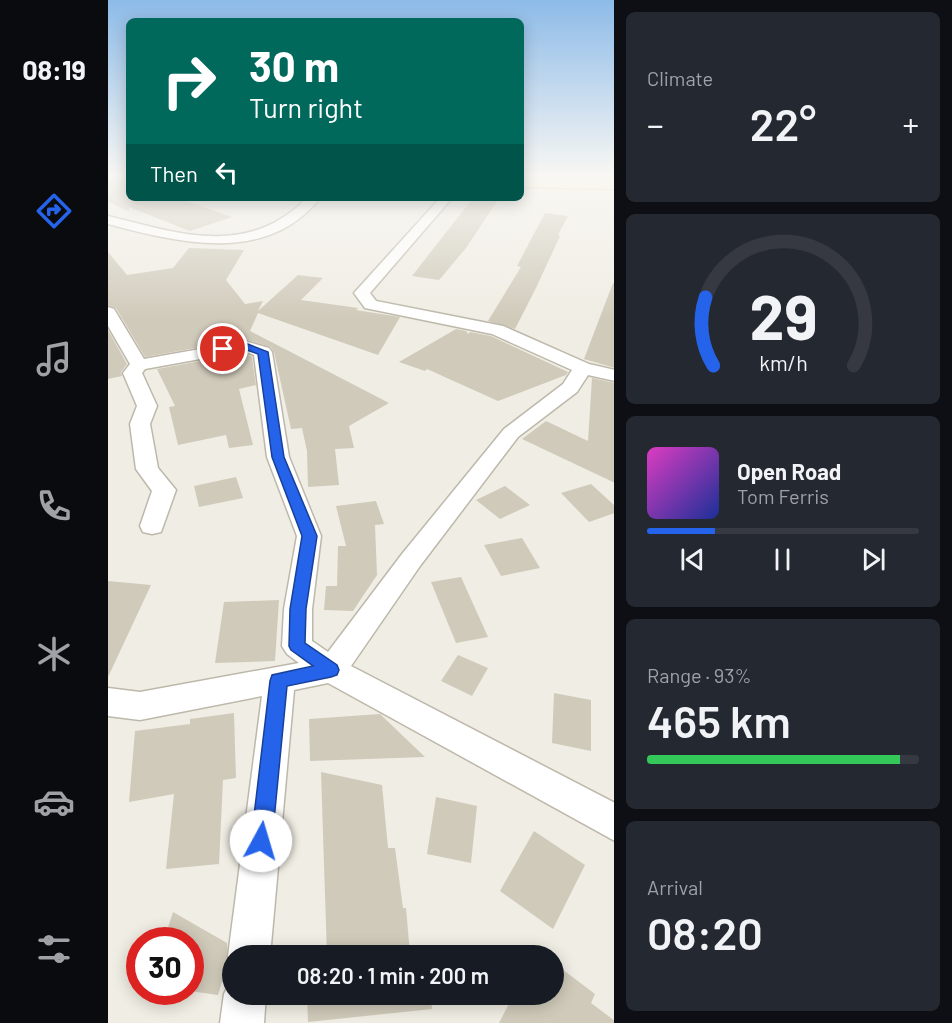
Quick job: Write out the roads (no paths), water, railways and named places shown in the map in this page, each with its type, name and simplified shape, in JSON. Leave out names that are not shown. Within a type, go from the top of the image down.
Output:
[{"type":"street","points":[[123,224],[182,238],[244,237],[265,232],[284,224]]},
{"type":"street","points":[[423,224],[362,293],[371,305],[497,330],[583,368],[614,376]]},
{"type":"street","points":[[108,312],[139,365]]},
{"type":"street","points":[[152,526],[164,490],[147,470],[140,424],[147,406],[132,373],[139,365],[179,356],[245,346],[262,352],[278,457],[309,536],[298,609],[297,646],[331,670],[614,822]]},
{"type":"street","points":[[108,702],[140,706],[331,670],[411,561],[511,432],[570,388],[583,368]]},
{"type":"street","points":[[250,945],[279,681]]},
{"type":"street","points":[[242,1023],[244,1005]]}]
